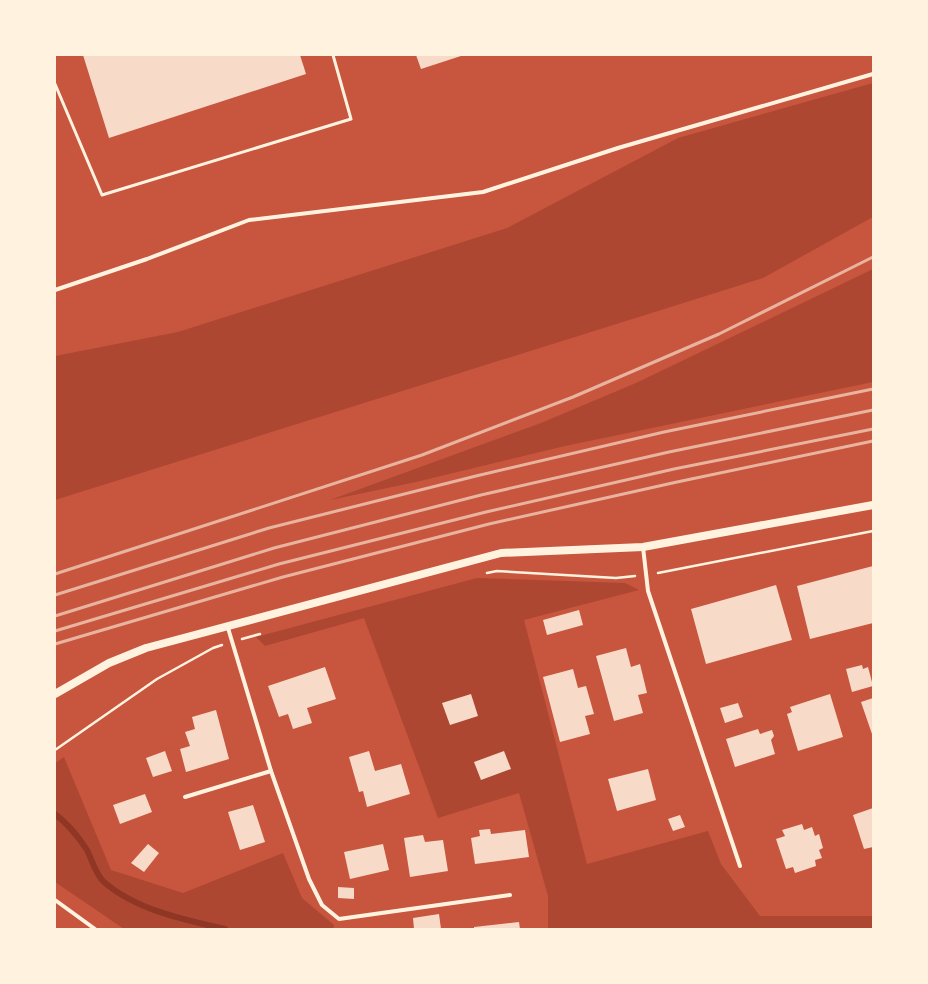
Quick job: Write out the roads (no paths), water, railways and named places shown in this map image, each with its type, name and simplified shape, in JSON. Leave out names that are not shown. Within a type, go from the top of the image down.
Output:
[{"type":"main road","points":[[56,694],[109,663],[146,648],[228,628],[501,553],[643,547],[873,505]]},
{"type":"street","points":[[55,290],[147,259],[249,220],[484,192],[618,148],[873,74]]},
{"type":"street","points":[[643,547],[645,576],[648,591],[678,687],[740,866]]},
{"type":"street","points":[[228,628],[271,771],[309,879],[322,905],[340,918],[510,895]]},
{"type":"street","points":[[185,797],[271,771]]},
{"type":"street","points":[[55,900],[95,929]]},
{"type":"lane","points":[[55,84],[102,195],[352,119],[333,55]]},
{"type":"waterway","points":[[55,814],[68,826],[84,845],[101,879],[117,892],[131,900],[162,913],[225,929]]},
{"type":"railway","points":[[55,574],[422,455],[573,397],[719,334],[873,257]]},
{"type":"railway","points":[[55,595],[269,528],[476,476],[664,432],[873,389]]},
{"type":"railway","points":[[55,616],[274,548],[481,495],[669,452],[873,410]]},
{"type":"railway","points":[[55,631],[279,564],[486,512],[674,469],[873,429]]},
{"type":"railway","points":[[55,644],[283,577],[489,524],[677,482],[873,441]]}]
